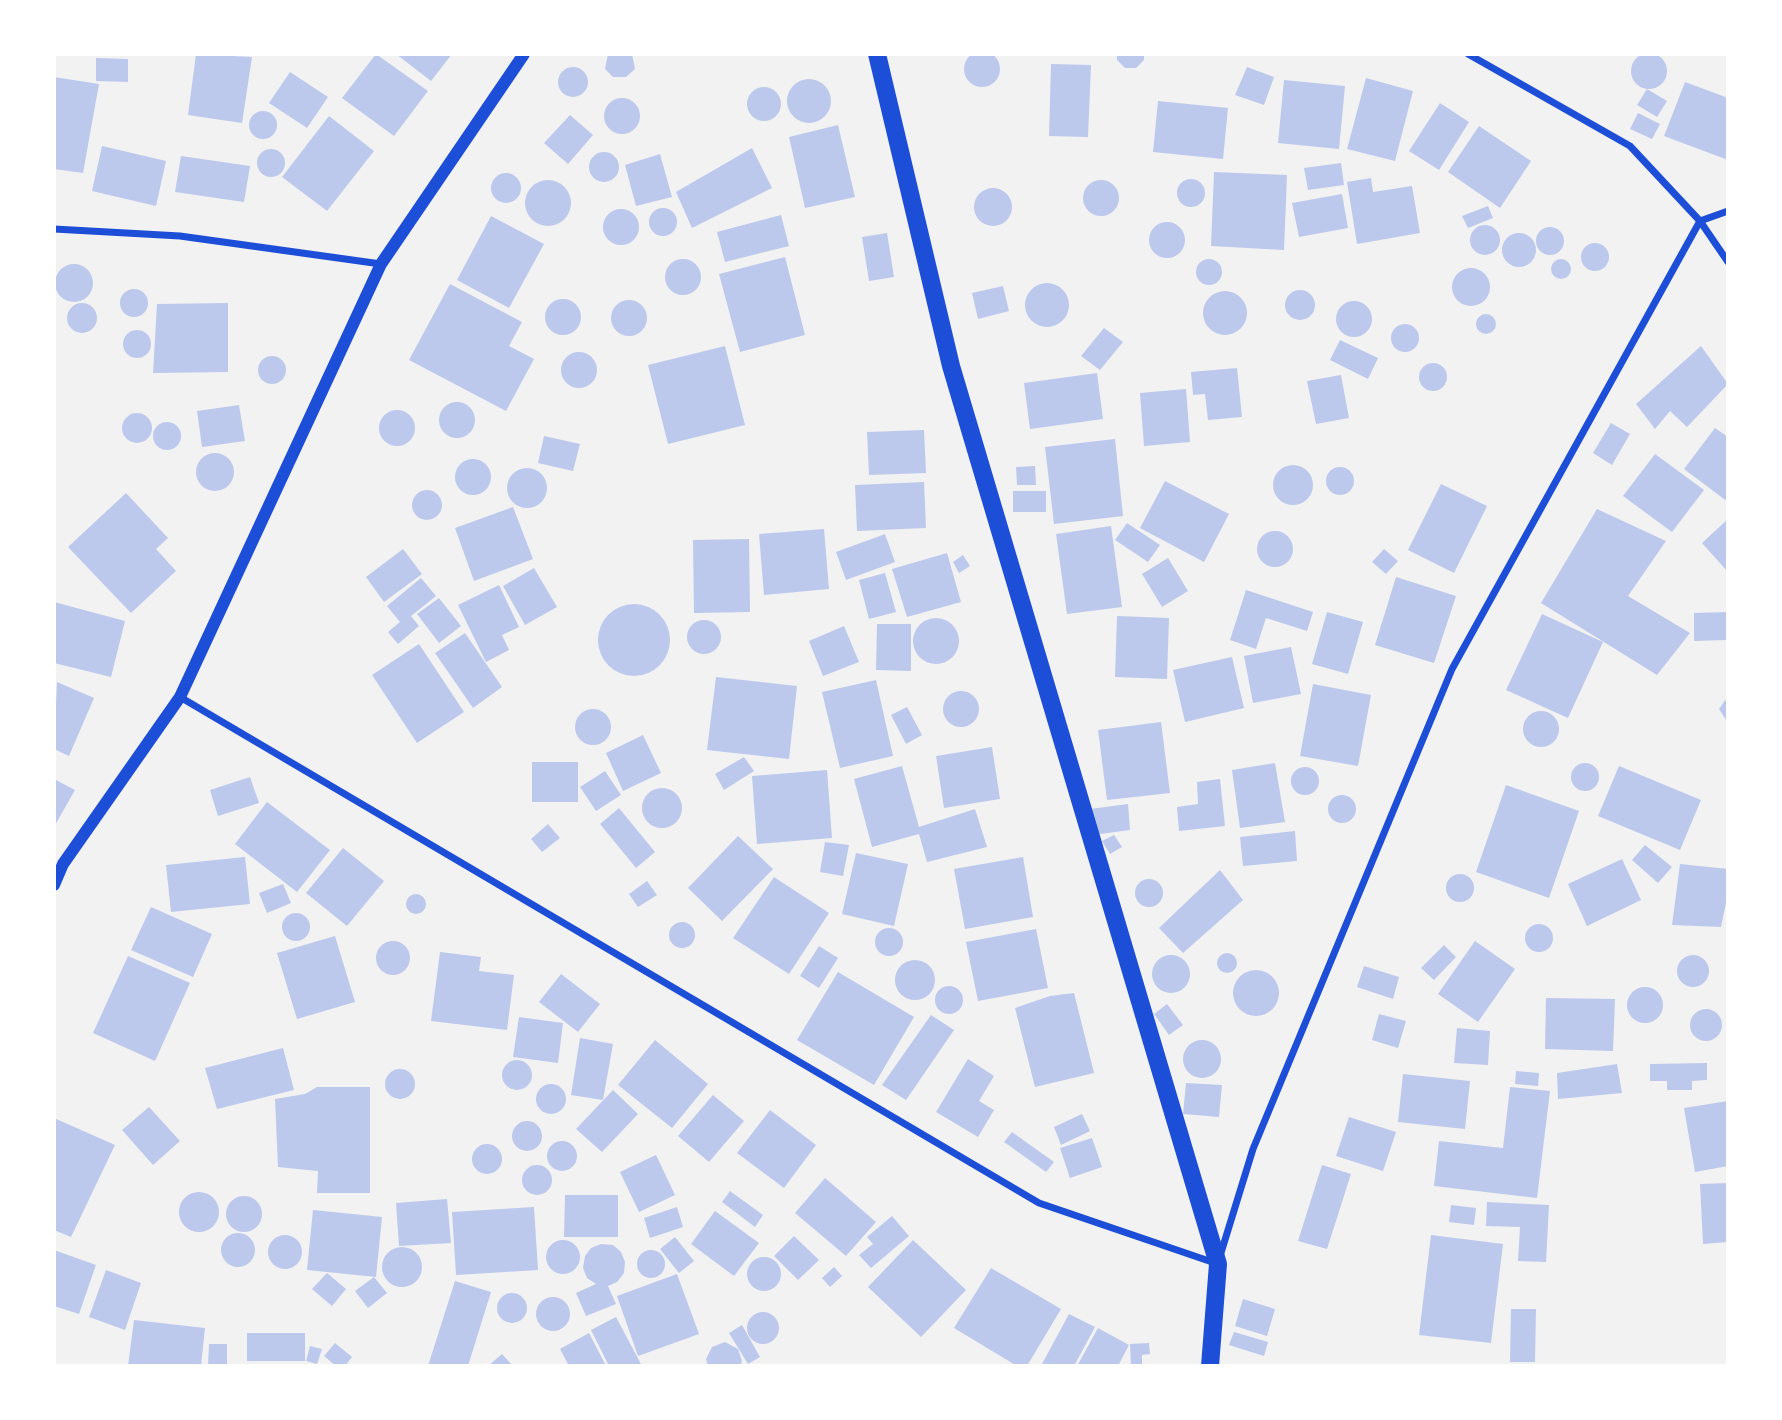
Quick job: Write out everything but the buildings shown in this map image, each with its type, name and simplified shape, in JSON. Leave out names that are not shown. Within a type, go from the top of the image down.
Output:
[{"type":"main road","points":[[877,54],[951,366],[1218,1264],[1210,1366]]},
{"type":"street","points":[[54,885],[59,861],[180,697],[380,264],[524,54]]},
{"type":"street","points":[[1468,54],[1630,146],[1700,221],[1728,261]]},
{"type":"street","points":[[180,697],[1039,1203],[1218,1264],[1253,1149],[1452,669],[1700,221],[1728,211]]},
{"type":"street","points":[[54,229],[180,236],[380,264]]}]
